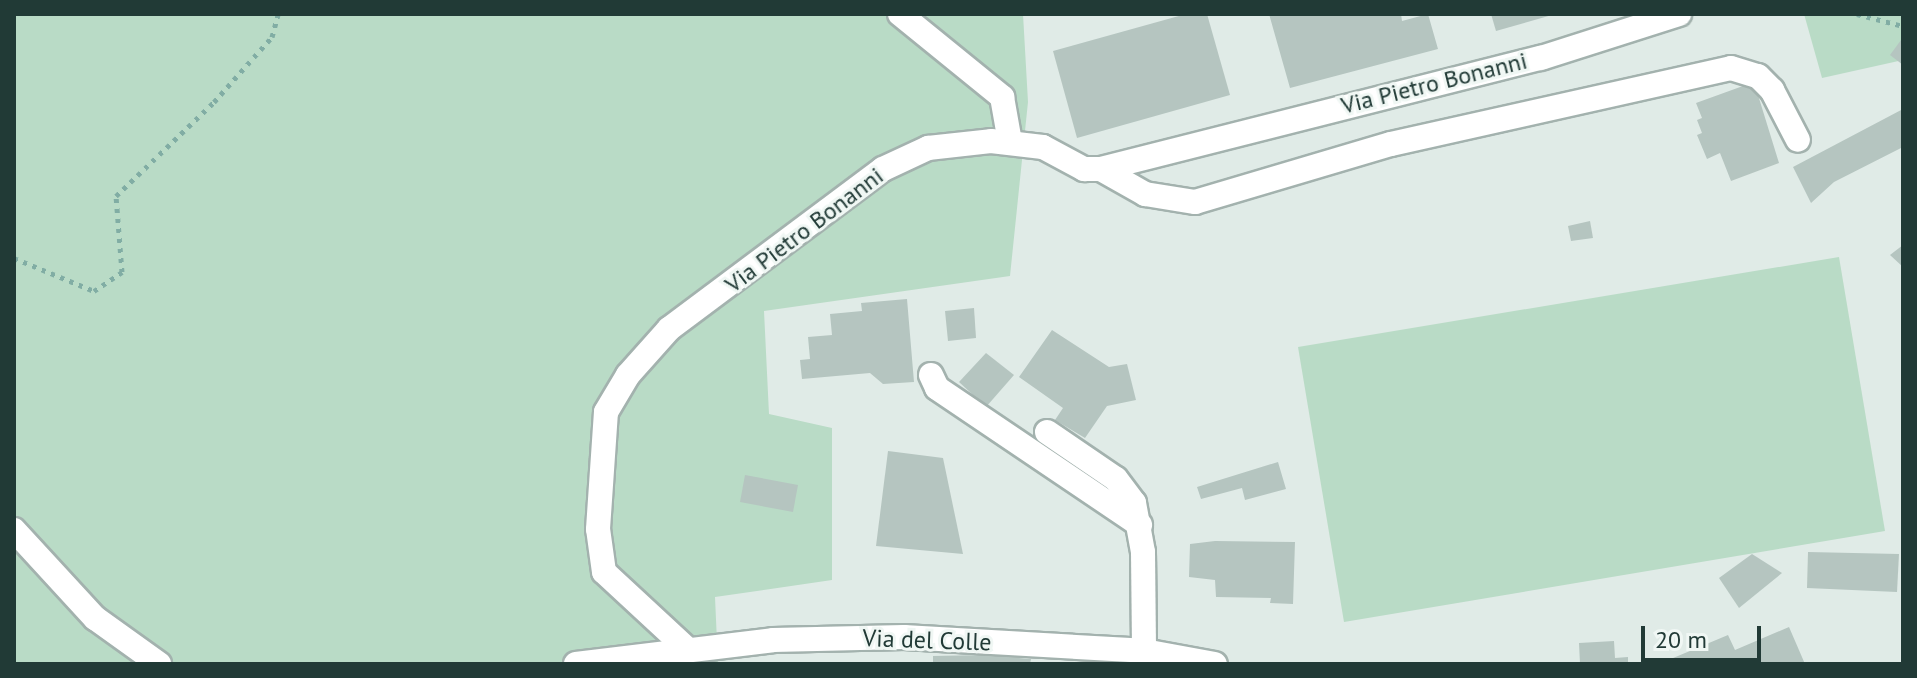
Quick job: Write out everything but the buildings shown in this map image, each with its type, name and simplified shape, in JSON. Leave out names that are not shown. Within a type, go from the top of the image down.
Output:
[{"type":"street","points":[[900,14],[1002,97],[1010,142]]},
{"type":"street","name":"Via Pietro Bonanni","points":[[685,647],[604,572],[598,529],[606,412],[628,375],[669,329],[883,169],[928,148],[1010,142],[1043,147],[1084,169],[1101,169],[1541,58],[1679,14]]},
{"type":"street","points":[[1101,169],[1145,194],[1195,202],[1391,144],[1731,68],[1758,76],[1772,90],[1798,140]]},
{"type":"street","points":[[931,375],[937,388],[1140,525]]},
{"type":"street","points":[[1047,432],[1116,479],[1134,503],[1140,525],[1144,651]]},
{"type":"street","points":[[14,530],[95,618],[159,664]]},
{"type":"street","name":"Via del Colle","points":[[576,664],[685,647],[904,637],[1144,651],[1215,664]]},
{"type":"path","points":[[14,258],[94,291],[122,272],[116,196],[272,37],[278,14]]},
{"type":"path","points":[[1857,14],[1903,26]]},
{"type":"green space","points":[[14,14],[1023,14],[1028,102],[1010,276],[764,311],[769,414],[832,428],[832,580],[715,597],[718,664],[14,664]]},
{"type":"green space","points":[[1804,14],[1903,14],[1903,60],[1822,78]]},
{"type":"green space","points":[[1839,257],[1885,531],[1344,622],[1298,347]]}]
